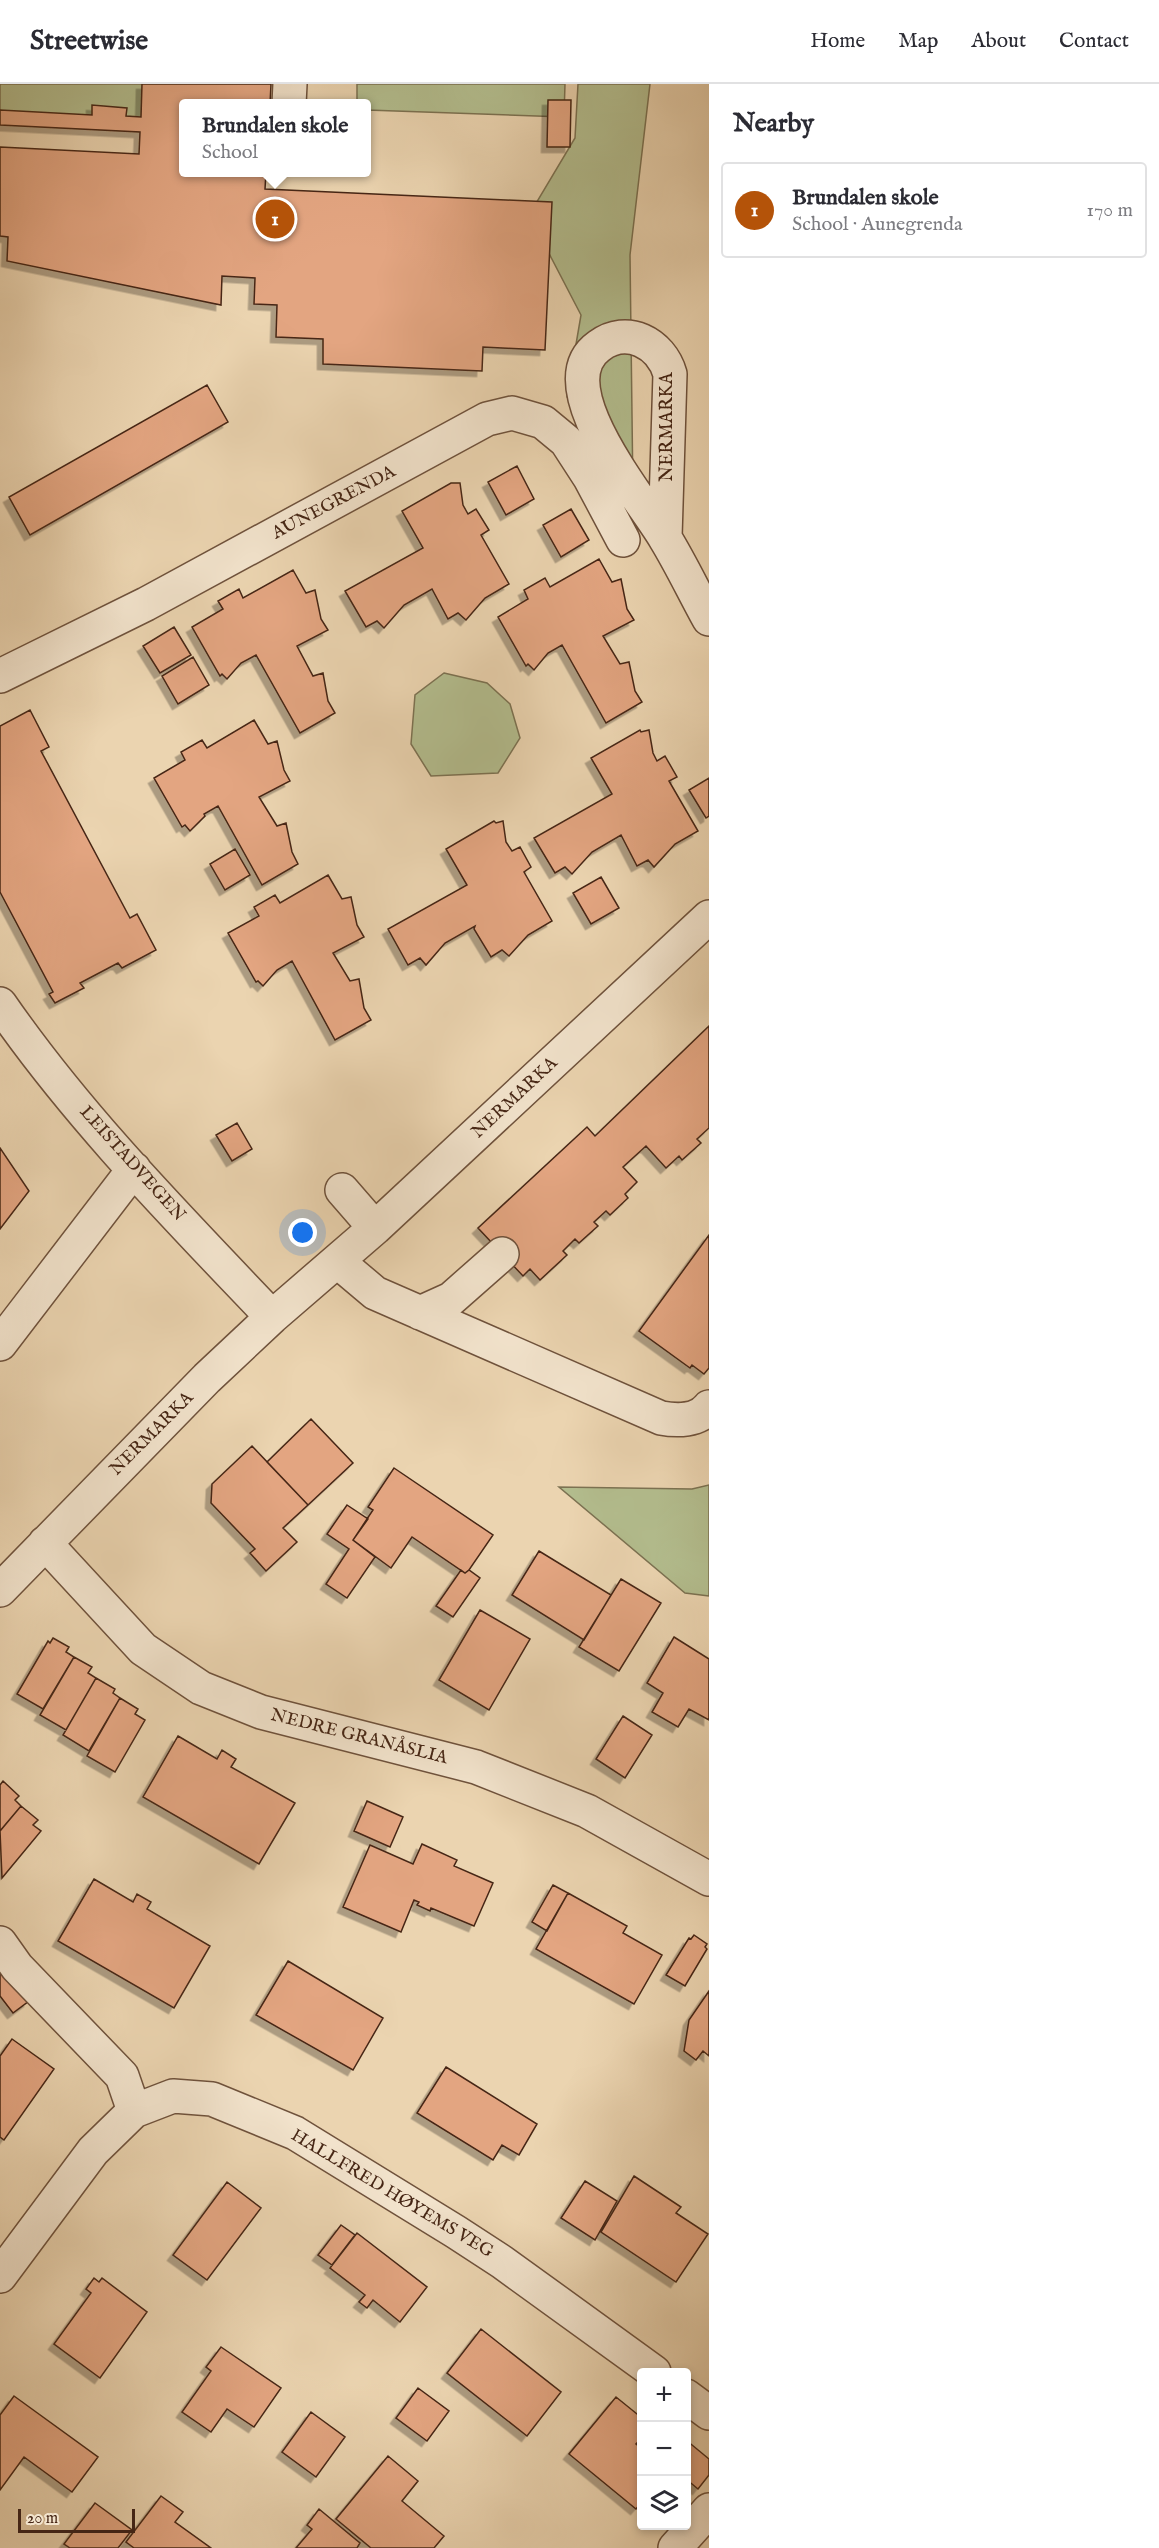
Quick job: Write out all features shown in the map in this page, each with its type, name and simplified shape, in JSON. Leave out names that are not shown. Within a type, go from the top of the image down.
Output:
[{"type":"street","points":[[289,99],[290,84]]},
{"type":"street","name":"NERMARKA","points":[[665,537],[670,374],[667,362],[652,344],[641,340],[613,339],[597,347],[586,363],[582,387],[586,408],[618,466],[665,537],[709,619]]},
{"type":"street","name":"AUNEGRENDA","points":[[0,676],[146,604],[487,419],[512,413],[543,422],[566,441],[590,478],[623,540]]},
{"type":"street","name":"NERMARKA","points":[[0,1590],[207,1378],[272,1317],[375,1228],[703,934]]},
{"type":"street","name":"LEISTADVEGEN","points":[[0,1004],[55,1078],[134,1169],[272,1317]]},
{"type":"street","points":[[0,1344],[134,1169]]},
{"type":"street","points":[[342,1190],[375,1228]]},
{"type":"street","points":[[420,1313],[451,1299],[502,1254]]},
{"type":"street","points":[[337,1261],[375,1293],[661,1418],[680,1421],[706,1412],[709,1407]]},
{"type":"street","name":"NEDRE GRANÅSLIA","points":[[45,1543],[143,1649],[201,1688],[261,1712],[476,1767],[587,1811],[709,1879]]},
{"type":"street","points":[[0,1943],[17,1967],[122,2076],[134,2111]]},
{"type":"street","name":"HALLFRED HØYEMS VEG","points":[[0,2276],[93,2151],[134,2111],[173,2096],[212,2099],[296,2133],[502,2262],[647,2368]]},
{"type":"street","points":[[691,2399],[709,2413]]},
{"type":"street","points":[[675,2548],[709,2510]]},
{"type":"green space","points":[[0,84],[143,84],[142,119],[0,113]]},
{"type":"green space","points":[[357,84],[565,84],[564,117],[371,110],[371,99],[357,99]]},
{"type":"green space","points":[[578,84],[650,84],[630,255],[633,495],[602,420],[567,397],[581,315],[529,215],[575,138]]},
{"type":"green space","points":[[444,673],[487,683],[510,704],[520,738],[498,773],[431,776],[411,744],[415,695]]},
{"type":"green space","points":[[709,1485],[709,1596],[685,1593],[559,1487],[692,1489]]},
{"type":"building","points":[[142,84],[271,84],[270,99],[179,99],[179,177],[266,177],[265,189],[552,202],[545,350],[483,347],[482,371],[323,364],[323,339],[276,337],[277,305],[254,304],[255,278],[222,276],[221,305],[7,261],[8,237],[0,236],[0,147],[139,154],[140,132],[0,125],[0,110],[92,115],[92,105],[127,108],[126,116],[141,117]]},
{"type":"building","points":[[548,100],[571,100],[570,147],[547,147]]},
{"type":"building","points":[[207,385],[228,422],[30,535],[9,497]]},
{"type":"building","points":[[517,466],[534,499],[506,515],[488,482]]},
{"type":"building","points":[[451,483],[460,483],[463,505],[468,514],[476,509],[489,530],[481,535],[509,584],[485,598],[466,620],[458,613],[448,619],[432,589],[404,605],[384,628],[377,621],[366,627],[345,591],[423,548],[402,511]]},
{"type":"building","points":[[571,509],[589,540],[561,557],[543,525]]},
{"type":"building","points":[[599,559],[612,582],[621,579],[627,609],[634,620],[603,636],[620,664],[629,662],[635,691],[642,702],[606,723],[562,645],[548,653],[534,670],[528,664],[526,666],[498,617],[528,599],[524,590],[545,578],[550,587]]},
{"type":"building","points":[[293,570],[306,593],[315,590],[321,619],[328,630],[297,646],[313,676],[323,673],[328,701],[335,713],[300,733],[256,655],[241,663],[227,679],[222,674],[220,676],[192,627],[223,609],[218,601],[239,589],[243,598]]},
{"type":"building","points":[[174,627],[191,655],[160,673],[143,646]]},
{"type":"building","points":[[193,657],[209,685],[178,704],[162,676]]},
{"type":"building","points":[[30,710],[49,747],[41,751],[130,918],[137,914],[156,950],[122,968],[118,963],[80,983],[84,988],[55,1003],[49,994],[53,992],[0,892],[0,726]]},
{"type":"building","points":[[254,720],[268,744],[277,741],[284,770],[290,781],[259,797],[277,826],[286,823],[292,852],[298,864],[262,885],[218,806],[204,814],[205,816],[190,831],[185,825],[182,827],[154,778],[185,760],[181,752],[202,740],[207,748]]},
{"type":"building","points":[[640,730],[641,732],[649,730],[653,753],[657,761],[665,756],[677,777],[669,781],[698,831],[675,844],[654,867],[648,860],[637,866],[621,835],[592,852],[572,874],[565,867],[555,873],[534,838],[612,794],[591,758]]},
{"type":"building","points":[[709,778],[709,816],[706,818],[689,790]]},
{"type":"building","points":[[494,821],[496,823],[503,821],[506,842],[512,851],[520,847],[531,867],[524,872],[552,921],[528,935],[509,956],[502,950],[491,957],[474,929],[475,926],[445,943],[426,965],[420,958],[408,965],[388,929],[467,885],[446,849]]},
{"type":"building","points":[[235,849],[250,875],[225,890],[210,864]]},
{"type":"building","points":[[328,875],[342,899],[351,897],[357,925],[364,937],[333,953],[350,981],[359,979],[364,1008],[371,1020],[335,1040],[292,961],[277,970],[263,986],[258,981],[256,982],[228,933],[259,916],[254,907],[275,895],[280,903]]},
{"type":"building","points":[[601,877],[619,908],[591,924],[573,893]]},
{"type":"building","points":[[709,1026],[709,1128],[697,1139],[701,1143],[682,1160],[679,1156],[666,1168],[646,1146],[623,1167],[637,1182],[625,1194],[628,1198],[610,1215],[606,1211],[594,1222],[598,1226],[579,1243],[575,1239],[563,1251],[567,1255],[540,1280],[530,1269],[523,1276],[478,1228],[587,1127],[595,1136]]},
{"type":"building","points":[[237,1123],[252,1149],[232,1161],[216,1135]]},
{"type":"building","points":[[0,1148],[29,1191],[0,1229]]},
{"type":"building","points":[[709,1235],[709,1368],[704,1374],[692,1365],[690,1368],[639,1331]]},
{"type":"building","points":[[311,1419],[353,1463],[308,1505],[267,1462]]},
{"type":"building","points":[[252,1446],[308,1505],[283,1528],[297,1542],[266,1571],[250,1553],[255,1549],[211,1503],[212,1484]]},
{"type":"building","points":[[394,1468],[493,1535],[465,1573],[412,1537],[391,1568],[353,1540],[373,1510],[368,1507]]},
{"type":"building","points":[[347,1505],[368,1519],[353,1540],[375,1557],[347,1598],[326,1584],[349,1549],[327,1534]]},
{"type":"building","points":[[539,1551],[611,1595],[584,1640],[512,1595]]},
{"type":"building","points":[[461,1570],[465,1573],[469,1570],[480,1578],[453,1617],[436,1606]]},
{"type":"building","points":[[621,1579],[661,1603],[619,1671],[579,1647]]},
{"type":"building","points":[[480,1610],[530,1639],[489,1710],[439,1680]]},
{"type":"building","points":[[674,1637],[709,1659],[709,1720],[689,1709],[678,1727],[652,1712],[663,1693],[647,1683]]},
{"type":"building","points":[[53,1638],[69,1647],[66,1652],[74,1657],[43,1709],[17,1694],[48,1641],[50,1643]]},
{"type":"building","points":[[74,1657],[92,1667],[88,1673],[96,1678],[66,1730],[40,1715]]},
{"type":"building","points":[[96,1678],[115,1689],[113,1693],[120,1698],[89,1751],[63,1735]]},
{"type":"building","points":[[120,1698],[138,1709],[135,1714],[145,1720],[115,1772],[87,1756]]},
{"type":"building","points":[[623,1716],[652,1735],[625,1778],[596,1759]]},
{"type":"building","points":[[178,1736],[217,1759],[222,1750],[236,1759],[231,1767],[295,1803],[259,1864],[143,1797]]},
{"type":"building","points":[[3,1781],[19,1796],[15,1800],[21,1806],[0,1831],[0,1785]]},
{"type":"building","points":[[367,1801],[403,1817],[390,1847],[354,1831]]},
{"type":"building","points":[[21,1806],[38,1820],[33,1825],[41,1831],[2,1878],[0,1831]]},
{"type":"building","points":[[422,1844],[457,1860],[454,1866],[493,1883],[474,1926],[431,1908],[430,1911],[417,1905],[419,1902],[414,1900],[401,1932],[343,1907],[370,1845],[413,1864]]},
{"type":"building","points":[[94,1879],[133,1902],[137,1894],[151,1902],[147,1909],[210,1946],[174,2008],[58,1941]]},
{"type":"building","points":[[553,1885],[568,1893],[547,1931],[532,1922]]},
{"type":"building","points":[[568,1893],[627,1926],[623,1933],[662,1955],[634,2004],[536,1949]]},
{"type":"building","points":[[694,1935],[707,1944],[705,1947],[707,1949],[685,1986],[666,1975],[689,1938],[691,1939]]},
{"type":"building","points":[[288,1961],[383,2018],[353,2070],[256,2015]]},
{"type":"building","points":[[6,1971],[29,2001],[13,2013],[0,1996],[0,1975]]},
{"type":"building","points":[[709,1991],[709,2056],[703,2051],[696,2060],[684,2051],[689,2020]]},
{"type":"building","points":[[12,2039],[54,2069],[4,2140],[0,2137],[0,2056]]},
{"type":"building","points":[[446,2067],[537,2124],[519,2155],[502,2145],[493,2160],[417,2113]]},
{"type":"building","points":[[634,2176],[681,2207],[676,2213],[708,2234],[676,2282],[601,2232]]},
{"type":"building","points":[[585,2181],[617,2201],[595,2240],[561,2218]]},
{"type":"building","points":[[227,2182],[261,2208],[207,2280],[173,2255]]},
{"type":"building","points":[[341,2225],[355,2235],[332,2265],[318,2255]]},
{"type":"building","points":[[357,2233],[427,2287],[400,2322],[373,2300],[367,2308],[359,2302],[365,2295],[330,2268]]},
{"type":"building","points":[[94,2278],[99,2282],[102,2278],[147,2312],[100,2378],[54,2344],[91,2293],[86,2289]]},
{"type":"building","points":[[481,2329],[561,2392],[527,2436],[447,2373]]},
{"type":"building","points":[[221,2347],[281,2388],[254,2427],[227,2409],[211,2432],[182,2412],[211,2371],[206,2367]]},
{"type":"building","points":[[418,2388],[449,2411],[427,2441],[396,2418]]},
{"type":"building","points":[[14,2396],[98,2457],[72,2492],[24,2457],[0,2490],[0,2415]]},
{"type":"building","points":[[616,2397],[637,2414],[637,2508],[636,2509],[569,2454]]},
{"type":"building","points":[[311,2412],[345,2437],[316,2477],[282,2452]]},
{"type":"building","points":[[691,2444],[709,2459],[709,2475],[698,2489],[691,2483]]},
{"type":"building","points":[[388,2456],[418,2481],[402,2501],[444,2536],[434,2548],[371,2548],[336,2519]]},
{"type":"building","points":[[161,2496],[183,2512],[175,2522],[211,2548],[134,2548],[126,2542]]},
{"type":"building","points":[[95,2503],[132,2530],[118,2548],[70,2548],[64,2544]]},
{"type":"building","points":[[319,2509],[360,2543],[357,2548],[296,2548],[312,2529],[307,2525]]},
{"type":"place","name":"Brundalen skole","points":[[275,219]]}]
